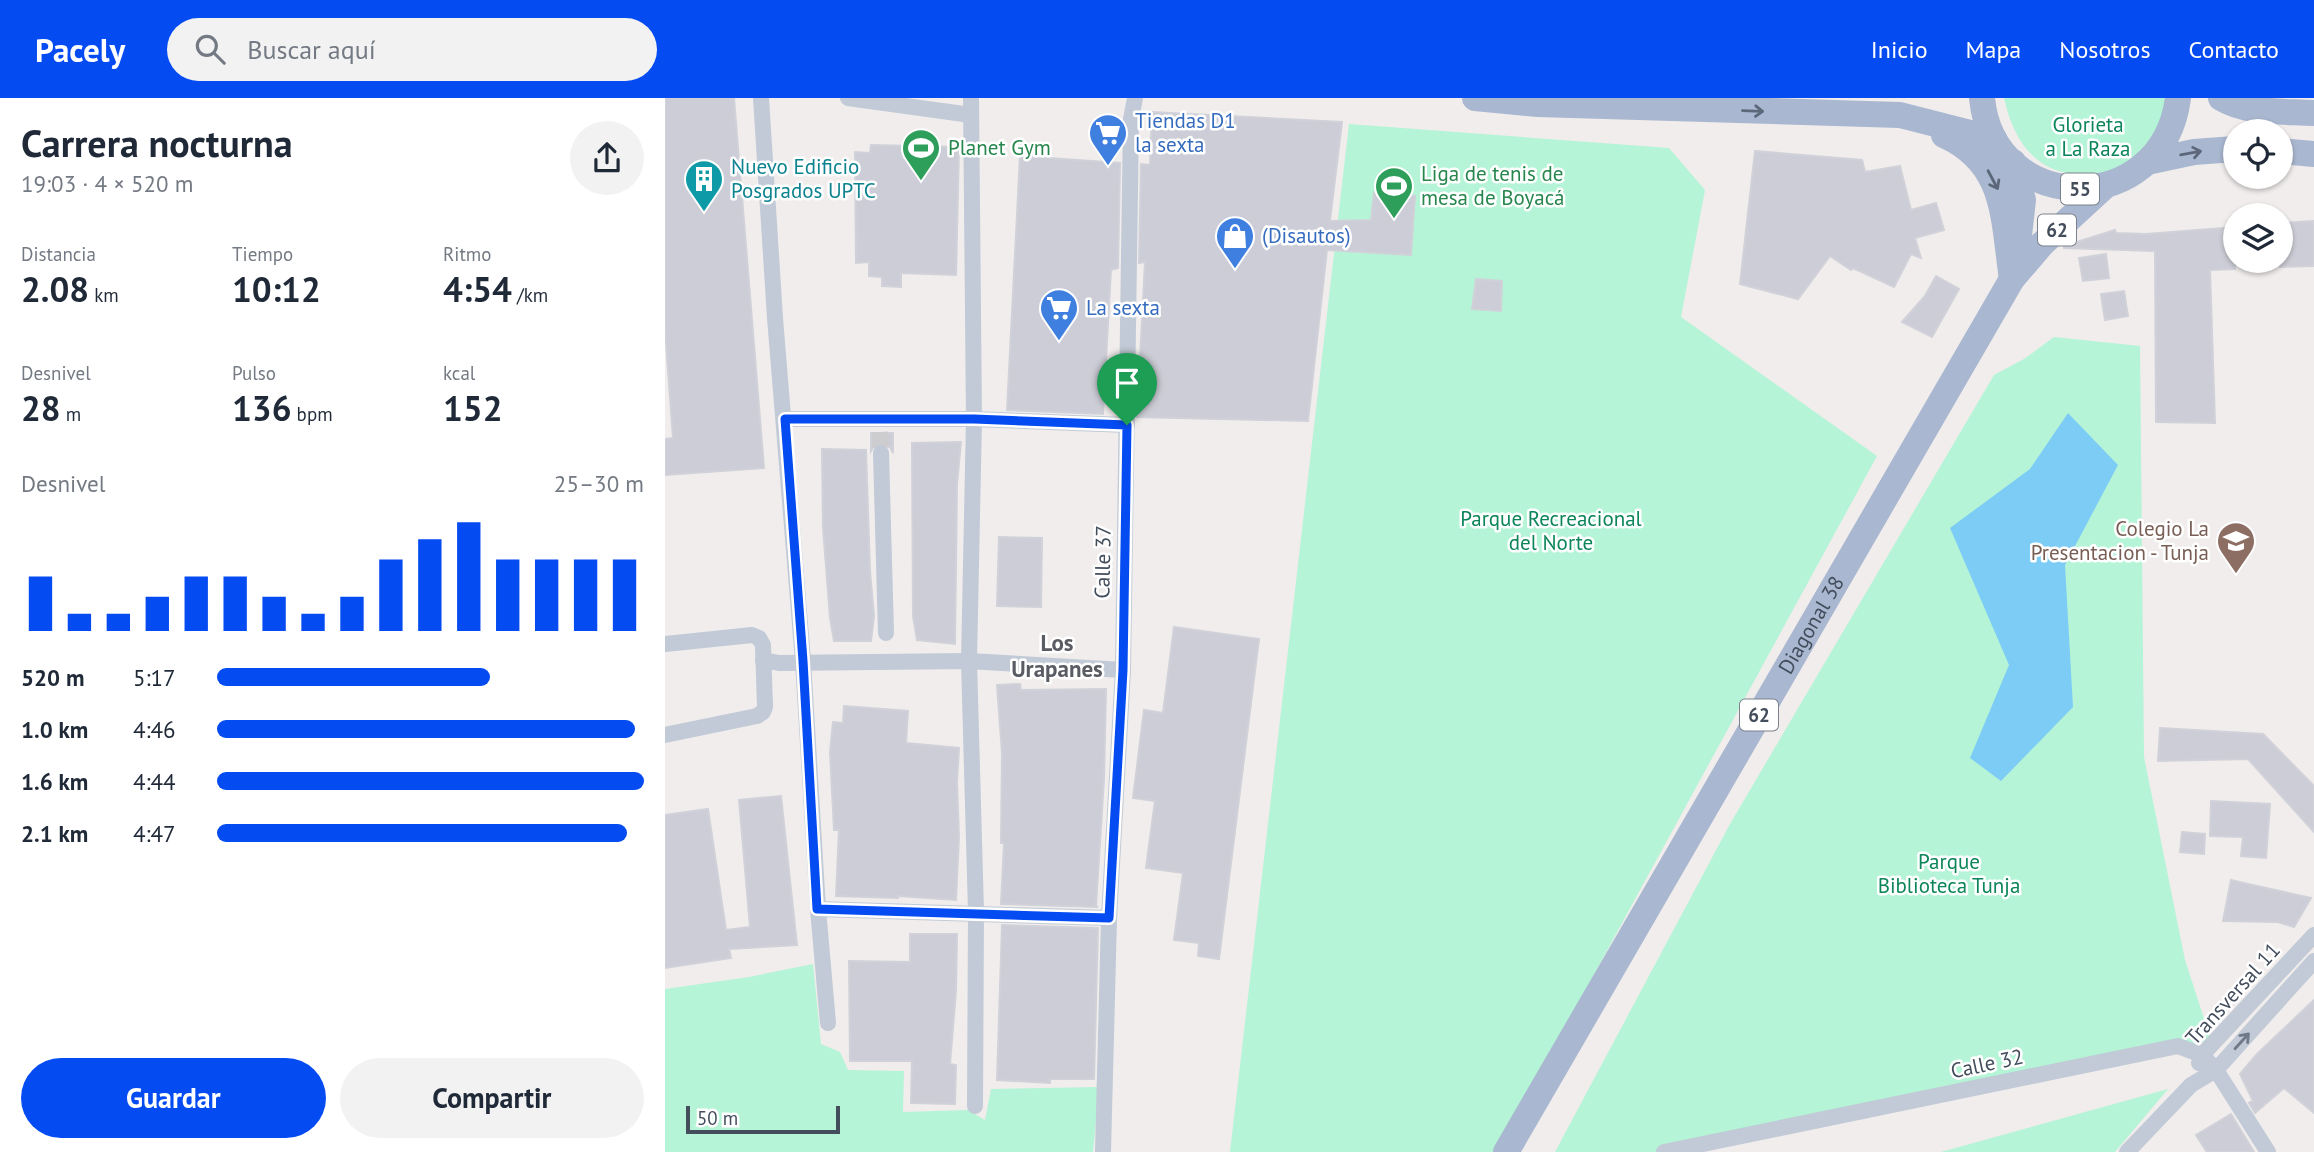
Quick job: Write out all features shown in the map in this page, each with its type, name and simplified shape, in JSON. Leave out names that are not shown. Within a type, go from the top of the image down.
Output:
[{"type":"main road","points":[[1475,98],[1538,104],[1900,115],[1994,139]]},
{"type":"main road","name":"55","points":[[1982,98],[1987,124],[1994,139],[2013,162],[2036,178],[2063,187],[2091,188],[2105,186],[2135,173],[2147,162],[2166,139],[2178,98]]},
{"type":"main road","points":[[2221,98],[2228,103],[2252,109],[2314,113]]},
{"type":"main road","points":[[1900,115],[1959,143],[1976,154],[1989,172],[1999,190],[2012,279]]},
{"type":"main road","points":[[2147,162],[2194,152],[2223,150]]},
{"type":"main road","points":[[2293,153],[2314,154]]},
{"type":"main road","name":"Diagonal 38","points":[[2012,279],[2020,240],[2022,200],[2013,162]]},
{"type":"main road","name":"Diagonal 38","points":[[1506,1152],[2012,279],[2042,244],[2105,186]]},
{"type":"street","points":[[761,98],[775,318],[803,661],[817,909],[828,1023]]},
{"type":"street","points":[[848,98],[971,115]]},
{"type":"street","points":[[971,98],[974,419],[969,661],[976,912],[975,1106]]},
{"type":"street","name":"Calle 37","points":[[1103,1152],[1109,918],[1123,670],[1131,119],[1135,98]]},
{"type":"street","points":[[785,419],[880,426],[974,419],[1127,425]]},
{"type":"street","points":[[880,453],[886,633]]},
{"type":"street","points":[[665,643],[752,635],[759,638],[763,645],[765,707],[757,716],[665,735]]},
{"type":"street","points":[[764,660],[779,663],[969,661],[1123,670]]},
{"type":"street","points":[[817,909],[1109,918]]},
{"type":"street","name":"Transversal 11","points":[[2190,1085],[2202,1055],[2314,935]]},
{"type":"street","name":"Transversal 11","points":[[2127,1152],[2190,1085],[2216,1070],[2314,961]]},
{"type":"street","name":"Calle 32","points":[[1664,1152],[2178,1046],[2202,1055]]},
{"type":"street","points":[[2202,1055],[2216,1070],[2268,1152]]},
{"type":"green space","name":"Glorieta a La Raza","points":[[2004,98],[2172,98],[2164,124],[2124,168],[2112,172],[2079,174],[2062,172],[2034,157],[2016,132]]},
{"type":"green space","name":"Parque Recreacional del Norte","points":[[1349,124],[1669,148],[1705,190],[1681,317],[1877,456],[1497,1152],[1230,1152]]},
{"type":"green space","name":"Parque Biblioteca Tunja","points":[[2054,337],[2140,346],[2144,757],[2185,960],[2211,1040],[1670,1152],[1555,1152],[1730,824],[1994,375],[2024,359]]},
{"type":"green space","points":[[813,964],[821,1044],[840,1052],[848,1070],[904,1071],[903,1112],[968,1110],[985,1120],[991,1089],[1099,1087],[1093,1152],[665,1152],[665,989],[749,977]]},
{"type":"green space","points":[[2168,1089],[2115,1152],[1941,1152]]},
{"type":"water","points":[[2068,413],[2118,465],[2065,565],[2073,707],[2001,781],[1970,758],[2009,665],[1950,528],[2030,469]]},
{"type":"building","name":"Nuevo Edificio Posgrados UPTC","points":[[665,98],[734,98],[764,468],[665,475],[665,439],[673,438],[665,329]]},
{"type":"building","name":"(Disautos)","points":[[1152,112],[1342,122],[1330,221],[1371,220],[1374,192],[1415,196],[1411,255],[1327,250],[1308,421],[1137,417],[1145,262],[1139,263],[1141,164],[1150,165]]},
{"type":"building","points":[[871,145],[959,147],[956,275],[901,273],[901,287],[882,286],[882,277],[869,276],[869,262],[856,263],[855,152],[870,153]]},
{"type":"building","points":[[1755,151],[1862,160],[1865,172],[1900,166],[1911,210],[1936,203],[1944,230],[1915,238],[1921,258],[1911,254],[1894,287],[1853,268],[1851,270],[1830,256],[1798,299],[1740,284]]},
{"type":"building","name":"La sexta","points":[[1020,156],[1120,163],[1118,268],[1111,270],[1103,414],[1007,410]]},
{"type":"building","points":[[2314,221],[2314,266],[2293,267],[2293,222]]},
{"type":"building","points":[[2223,228],[2223,269],[2210,270],[2215,423],[2156,422],[2155,251],[2064,248],[2115,230],[2116,233],[2146,234]]},
{"type":"building","points":[[2106,254],[2109,278],[2083,281],[2079,258]]},
{"type":"building","points":[[1936,276],[1959,289],[1932,337],[1902,322],[1925,296]]},
{"type":"building","points":[[1476,279],[1502,281],[1501,311],[1472,309]]},
{"type":"building","points":[[2124,291],[2128,316],[2105,320],[2101,294]]},
{"type":"building","points":[[871,433],[893,433],[893,453],[890,447],[881,443],[875,444],[871,451]]},
{"type":"building","points":[[961,442],[957,484],[955,644],[917,640],[913,616],[912,443]]},
{"type":"building","points":[[822,449],[866,450],[874,616],[871,641],[834,641],[823,528]]},
{"type":"building","points":[[999,537],[1042,538],[1041,607],[997,606]]},
{"type":"building","points":[[1174,627],[1259,639],[1219,959],[1198,956],[1199,943],[1174,940],[1183,873],[1146,868],[1155,801],[1133,798],[1144,710],[1163,713]]},
{"type":"building","points":[[1020,684],[1021,690],[1106,689],[1098,907],[1001,904],[1004,843],[1001,843],[1002,753],[997,685]]},
{"type":"building","points":[[844,706],[908,711],[906,743],[959,748],[956,900],[836,896],[839,830],[834,830],[830,752],[833,722],[843,723]]},
{"type":"building","points":[[2160,728],[2263,734],[2314,786],[2314,832],[2248,759],[2158,761]]},
{"type":"building","points":[[781,796],[797,945],[729,949],[731,958],[665,968],[665,815],[708,809],[726,930],[750,927],[739,800]]},
{"type":"building","points":[[2211,801],[2270,804],[2266,858],[2241,856],[2243,837],[2210,836]]},
{"type":"building","points":[[2182,832],[2205,834],[2204,854],[2180,852]]},
{"type":"building","points":[[2231,880],[2311,898],[2294,927],[2278,922],[2223,921]]},
{"type":"building","points":[[1002,925],[1098,928],[1094,1079],[1050,1079],[1050,1083],[997,1080]]},
{"type":"building","points":[[910,934],[957,934],[950,1064],[956,1065],[955,1104],[911,1103],[912,1061],[850,1061],[849,961],[910,962]]},
{"type":"building","points":[[2314,1000],[2314,1113],[2284,1088],[2255,1113],[2249,1103],[2253,1101],[2240,1074],[2257,1054]]},
{"type":"building","points":[[2231,1114],[2254,1152],[2207,1152],[2196,1135]]},
{"type":"tunnel","points":[[880,432],[881,453]]},
{"type":"place","name":"Tiendas D1 la sexta","points":[[1108,167]]},
{"type":"place","name":"Planet Gym","points":[[921,182]]},
{"type":"place","name":"Nuevo Edificio Posgrados UPTC","points":[[704,213]]},
{"type":"place","name":"Liga de tenis de mesa de Boyacá","points":[[1394,220]]},
{"type":"place","name":"(Disautos)","points":[[1235,270]]},
{"type":"place","name":"La sexta","points":[[1059,342]]},
{"type":"place","name":"Colegio La Presentacion - Tunja","points":[[2236,575]]},
{"type":"district","name":"Los Urapanes","points":[[1057,656]]},
{"type":"route","points":[[785,419],[974,419],[1127,425],[1123,670],[1109,918],[817,909],[803,661],[785,419]]}]
